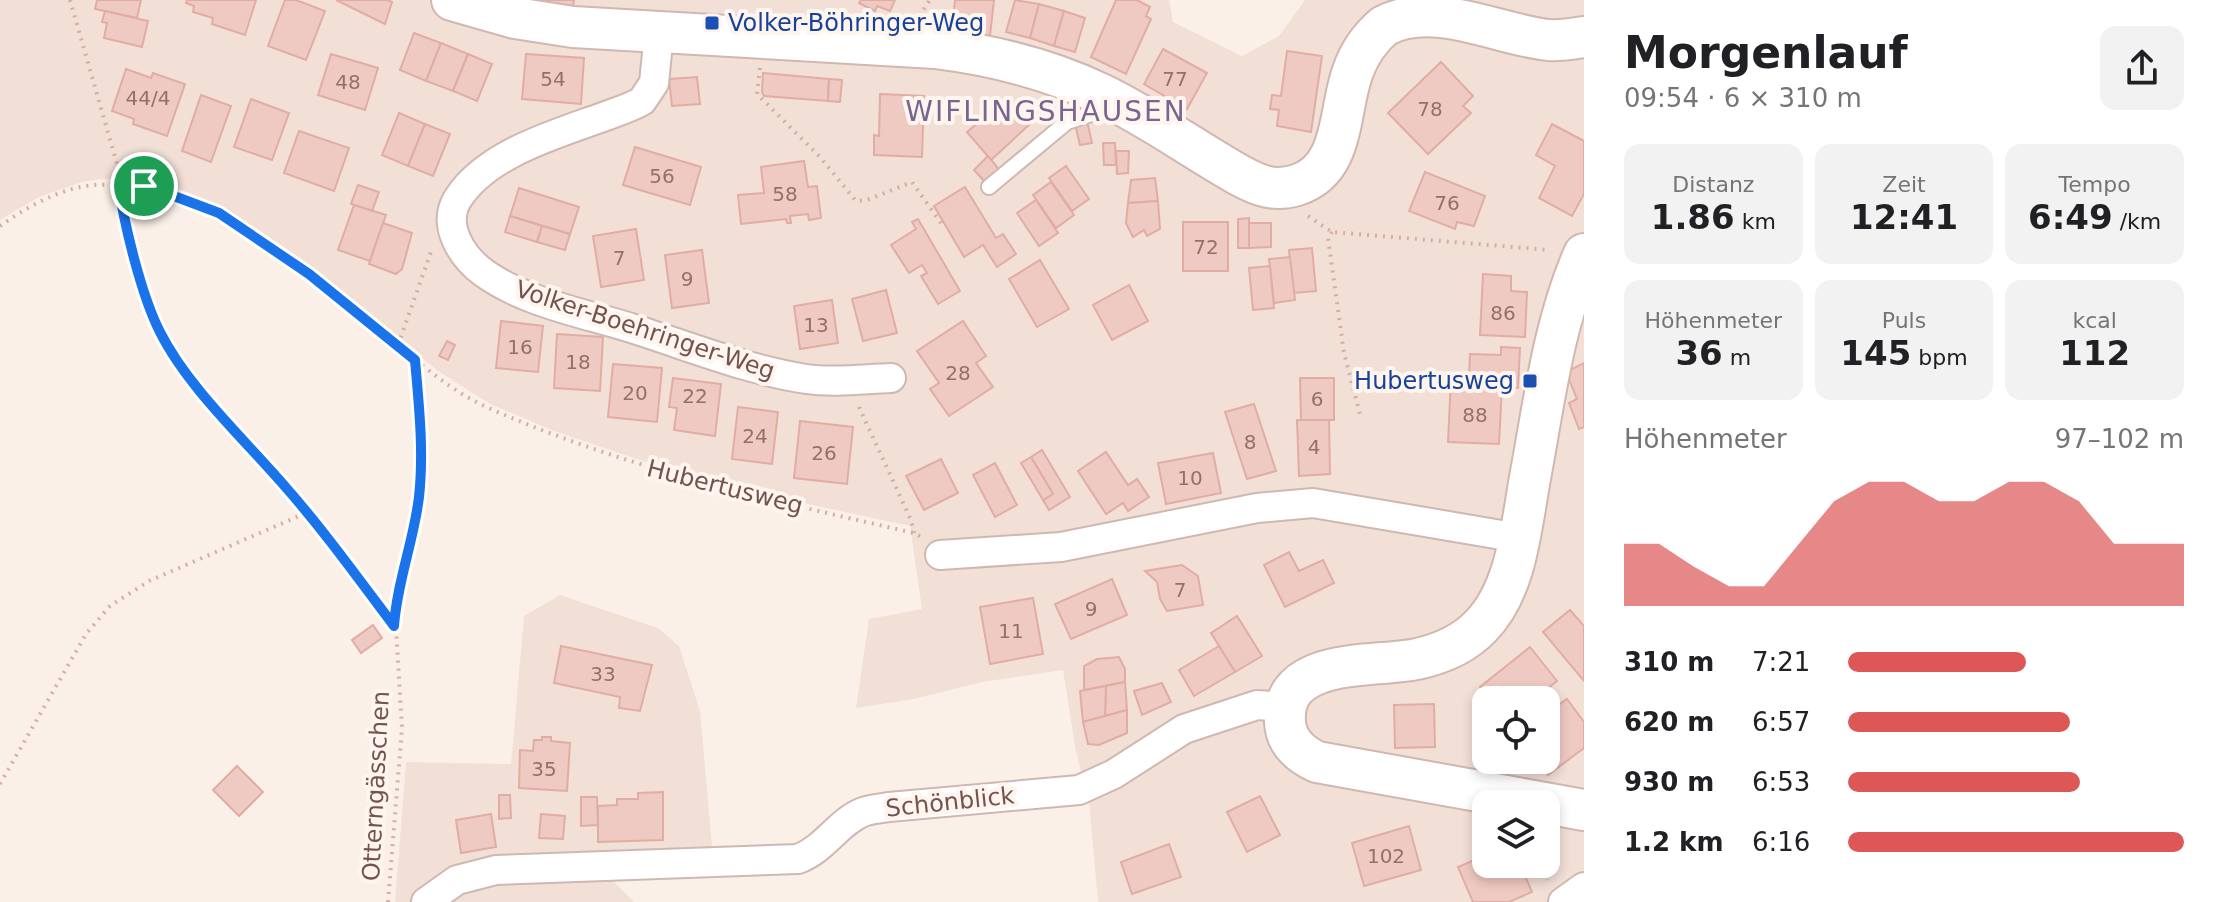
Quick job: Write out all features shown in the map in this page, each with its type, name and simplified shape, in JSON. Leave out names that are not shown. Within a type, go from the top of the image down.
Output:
[{"type":"street","points":[[452,0],[550,25],[935,48],[971,54],[1054,75],[1121,105],[1257,185],[1284,188],[1313,177],[1328,160],[1338,138],[1357,60],[1375,35],[1394,19],[1409,13],[1435,10],[1456,13],[1549,40],[1584,37]]},
{"type":"street","points":[[452,226],[453,211],[465,189],[508,156],[530,144],[637,104],[647,96],[656,75],[659,33]]},
{"type":"street","name":"Volker-Boehringer-Weg","points":[[452,226],[462,250],[479,268],[497,281],[531,297],[787,376],[825,381],[891,378]]},
{"type":"street","points":[[1570,252],[1567,299],[1519,538],[1501,597],[1482,625],[1465,639],[1439,653],[1316,673],[1298,684],[1290,694],[1286,707],[1286,727],[1294,746],[1317,762],[1584,810]]},
{"type":"street","points":[[940,555],[1061,547],[1243,511],[1313,503],[1519,538]]},
{"type":"street","name":"Schönblick","points":[[426,902],[457,880],[496,870],[798,859],[826,843],[847,822],[864,812],[889,807],[1079,790],[1114,774],[1184,729],[1257,705],[1286,707]]},
{"type":"street","points":[[1563,902],[1584,887]]},
{"type":"lane","points":[[989,187],[1067,122],[1121,105]]},
{"type":"path","points":[[70,0],[84,39],[117,164],[136,259],[161,333],[219,413],[343,556],[394,626]]},
{"type":"path","points":[[761,38],[757,94],[820,157],[856,201],[867,200],[912,182],[943,226]]},
{"type":"path","name":"Hubertusweg","points":[[0,226],[27,208],[58,194],[95,185],[150,187],[219,213],[309,274],[458,392],[488,408],[613,457],[743,494],[914,533],[940,555]]},
{"type":"path","points":[[398,345],[437,234],[452,226]]},
{"type":"path","points":[[1360,414],[1344,353],[1328,238],[1332,232],[1570,252]]},
{"type":"path","name":"Otterngässchen","points":[[388,902],[402,728],[394,626],[416,516],[422,466],[415,360]]},
{"type":"path","points":[[872,435],[906,508],[914,533]]},
{"type":"path","points":[[0,784],[86,634],[110,606],[149,581],[306,513]]},
{"type":"shaded area","points":[[0,0],[1169,0],[1173,22],[1242,56],[1279,36],[1305,0],[1584,0],[1584,902],[1098,902],[1089,801],[1076,752],[1063,670],[982,682],[914,699],[856,708],[869,619],[922,609],[910,526],[747,491],[669,470],[554,431],[490,404],[438,371],[339,289],[235,216],[199,198],[146,180],[101,179],[82,182],[39,197],[0,220]]},
{"type":"shaded area","points":[[560,595],[658,628],[679,646],[700,711],[713,857],[608,876],[634,902],[395,902],[406,762],[511,764],[524,616]]},
{"type":"building","points":[[97,0],[141,0],[137,18],[95,9]]},
{"type":"building","points":[[187,0],[256,0],[245,35],[212,24],[213,18],[193,12],[194,6],[186,3]]},
{"type":"building","points":[[285,0],[296,0],[325,11],[306,60],[268,46]]},
{"type":"building","points":[[336,0],[388,0],[392,2],[385,24]]},
{"type":"building","points":[[539,0],[574,0],[572,12],[538,4]]},
{"type":"building","points":[[861,0],[895,0],[890,11],[877,6],[875,11],[859,3]]},
{"type":"building","points":[[955,0],[994,0],[990,36],[952,31]]},
{"type":"building","points":[[1015,0],[1039,4],[1030,38],[1006,32]]},
{"type":"building","points":[[1116,0],[1137,0],[1150,7],[1146,16],[1151,19],[1126,74],[1091,57]]},
{"type":"building","points":[[1039,4],[1064,11],[1054,46],[1030,38]]},
{"type":"building","points":[[105,11],[148,21],[142,47],[104,38],[107,23],[102,22]]},
{"type":"building","points":[[1064,11],[1085,18],[1075,52],[1054,46]]},
{"type":"building","points":[[414,33],[441,43],[426,81],[400,70]]},
{"type":"building","points":[[441,43],[468,54],[453,91],[426,81]]},
{"type":"building","points":[[1163,49],[1207,73],[1187,109],[1144,84]]},
{"type":"building","points":[[1287,51],[1322,56],[1311,132],[1277,126],[1279,110],[1270,109],[1272,95],[1281,96]]},
{"type":"building","points":[[331,54],[378,68],[365,110],[318,95]]},
{"type":"building","points":[[468,54],[492,64],[477,101],[453,91]]},
{"type":"building","points":[[526,54],[584,58],[581,104],[522,99]]},
{"type":"building","points":[[1441,62],[1473,96],[1463,106],[1471,113],[1428,154],[1388,113]]},
{"type":"building","points":[[126,69],[151,78],[153,73],[185,84],[167,136],[133,124],[134,119],[112,111]]},
{"type":"building","points":[[763,73],[829,79],[828,101],[764,96]]},
{"type":"building","points":[[697,77],[700,104],[672,106],[669,79]]},
{"type":"building","points":[[829,79],[842,80],[840,102],[828,101]]},
{"type":"building","points":[[880,94],[924,96],[922,157],[874,155],[874,135],[879,136]]},
{"type":"building","points":[[201,95],[231,106],[211,162],[182,151]]},
{"type":"building","points":[[1008,97],[1031,123],[991,160],[967,132]]},
{"type":"building","points":[[251,99],[289,113],[272,160],[234,147]]},
{"type":"building","points":[[399,113],[425,124],[408,166],[382,155]]},
{"type":"building","points":[[1087,121],[1092,143],[1080,145],[1075,124]]},
{"type":"building","points":[[425,124],[450,134],[433,176],[408,166]]},
{"type":"building","points":[[1552,124],[1584,141],[1584,194],[1572,216],[1539,198],[1555,166],[1536,155]]},
{"type":"building","points":[[299,131],[349,148],[334,191],[284,173]]},
{"type":"building","points":[[1103,143],[1115,143],[1116,165],[1104,165]]},
{"type":"building","points":[[635,147],[701,167],[690,205],[623,185]]},
{"type":"building","points":[[1116,151],[1129,151],[1128,173],[1117,174]]},
{"type":"building","points":[[988,156],[1001,172],[987,184],[974,170]]},
{"type":"building","points":[[804,161],[808,187],[817,186],[821,218],[809,220],[808,214],[790,216],[791,223],[787,223],[786,219],[741,224],[738,195],[764,193],[761,167]]},
{"type":"building","points":[[1066,166],[1089,199],[1072,211],[1049,178]]},
{"type":"building","points":[[1425,172],[1485,196],[1474,226],[1457,222],[1455,229],[1409,211]]},
{"type":"building","points":[[1155,178],[1158,201],[1128,203],[1131,180]]},
{"type":"building","points":[[1051,182],[1074,215],[1056,228],[1033,195]]},
{"type":"building","points":[[358,185],[379,192],[372,211],[351,204]]},
{"type":"building","points":[[965,187],[996,238],[1003,234],[1016,254],[997,267],[983,245],[964,257],[934,206]]},
{"type":"building","points":[[519,188],[579,207],[570,234],[510,216]]},
{"type":"building","points":[[1036,200],[1058,233],[1039,246],[1017,213]]},
{"type":"building","points":[[1158,201],[1160,229],[1147,236],[1144,230],[1133,237],[1126,223],[1128,203]]},
{"type":"building","points":[[354,205],[386,215],[370,261],[338,250]]},
{"type":"building","points":[[510,216],[542,226],[537,242],[505,232]]},
{"type":"building","points":[[1249,218],[1249,248],[1238,248],[1238,219]]},
{"type":"building","points":[[918,219],[960,291],[938,304],[921,276],[927,273],[922,265],[909,273],[891,245],[916,229],[912,222]]},
{"type":"building","points":[[1183,222],[1228,222],[1228,271],[1183,271]]},
{"type":"building","points":[[383,223],[412,233],[402,269],[396,274],[369,264]]},
{"type":"building","points":[[1249,223],[1271,223],[1271,247],[1249,248]]},
{"type":"building","points":[[542,226],[570,234],[565,250],[537,242]]},
{"type":"building","points":[[636,229],[644,280],[601,287],[593,236]]},
{"type":"building","points":[[1312,248],[1316,291],[1293,293],[1289,250]]},
{"type":"building","points":[[702,250],[709,303],[672,308],[665,255]]},
{"type":"building","points":[[1290,257],[1295,300],[1274,303],[1269,259]]},
{"type":"building","points":[[1040,260],[1069,309],[1037,327],[1009,279]]},
{"type":"building","points":[[1270,266],[1274,308],[1253,310],[1249,268]]},
{"type":"building","points":[[1483,274],[1511,276],[1511,291],[1527,292],[1525,337],[1480,335]]},
{"type":"building","points":[[1129,285],[1148,321],[1112,340],[1093,305]]},
{"type":"building","points":[[886,290],[897,333],[863,341],[852,299]]},
{"type":"building","points":[[832,300],[838,343],[800,349],[794,306]]},
{"type":"building","points":[[501,321],[543,326],[538,372],[496,368]]},
{"type":"building","points":[[963,321],[986,356],[976,363],[993,387],[949,416],[930,389],[939,383],[917,351]]},
{"type":"building","points":[[557,334],[603,337],[600,391],[554,388]]},
{"type":"building","points":[[447,341],[455,345],[448,360],[439,356]]},
{"type":"building","points":[[1501,347],[1520,348],[1518,388],[1502,387],[1499,444],[1448,442],[1451,377],[1469,378],[1470,354],[1501,355]]},
{"type":"building","points":[[1584,363],[1584,427],[1579,429],[1569,403],[1577,399],[1566,372]]},
{"type":"building","points":[[613,364],[662,368],[657,422],[608,417]]},
{"type":"building","points":[[673,378],[721,384],[715,436],[674,430],[677,408],[669,407]]},
{"type":"building","points":[[1300,378],[1334,378],[1334,420],[1301,420]]},
{"type":"building","points":[[1254,404],[1276,471],[1247,479],[1225,412]]},
{"type":"building","points":[[738,407],[778,412],[772,464],[732,459]]},
{"type":"building","points":[[1297,420],[1329,420],[1330,474],[1299,476]]},
{"type":"building","points":[[800,421],[853,427],[847,484],[794,478]]},
{"type":"building","points":[[1042,450],[1070,497],[1049,510],[1043,500],[1053,494],[1031,457]]},
{"type":"building","points":[[1106,452],[1128,485],[1137,479],[1149,497],[1128,511],[1123,503],[1106,514],[1078,471]]},
{"type":"building","points":[[1213,453],[1221,493],[1166,504],[1158,463]]},
{"type":"building","points":[[1031,457],[1053,494],[1043,500],[1021,463]]},
{"type":"building","points":[[941,459],[958,493],[924,510],[906,476]]},
{"type":"building","points":[[995,463],[1017,505],[995,517],[973,475]]},
{"type":"building","points":[[1289,552],[1299,571],[1323,560],[1334,583],[1285,607],[1264,565]]},
{"type":"building","points":[[1182,565],[1198,576],[1203,605],[1167,611],[1160,599],[1157,582],[1145,571]]},
{"type":"building","points":[[1112,579],[1127,615],[1071,639],[1055,604]]},
{"type":"building","points":[[1033,598],[1043,654],[990,664],[980,607]]},
{"type":"building","points":[[1570,610],[1584,626],[1584,681],[1543,632]]},
{"type":"building","points":[[1237,616],[1262,656],[1235,672],[1211,633]]},
{"type":"building","points":[[373,625],[382,638],[361,653],[352,640]]},
{"type":"building","points":[[561,646],[652,665],[640,711],[619,708],[620,697],[554,683]]},
{"type":"building","points":[[1219,646],[1235,672],[1194,696],[1179,670]]},
{"type":"building","points":[[1530,647],[1557,681],[1551,686],[1481,686]]},
{"type":"building","points":[[1119,657],[1125,669],[1125,682],[1084,690],[1084,666],[1097,659]]},
{"type":"building","points":[[1125,682],[1127,710],[1105,716],[1106,686]]},
{"type":"building","points":[[1162,683],[1171,702],[1142,715],[1134,691]]},
{"type":"building","points":[[1106,686],[1105,716],[1083,722],[1080,691]]},
{"type":"building","points":[[1567,699],[1584,722],[1584,748],[1560,766],[1560,704]]},
{"type":"building","points":[[1434,704],[1435,747],[1395,748],[1394,705]]},
{"type":"building","points":[[1127,710],[1127,733],[1099,745],[1088,744],[1083,722]]},
{"type":"building","points":[[542,737],[570,743],[567,791],[519,788],[520,750],[533,751],[534,740],[542,740]]},
{"type":"building","points":[[237,766],[263,792],[239,816],[213,790]]},
{"type":"building","points":[[663,792],[663,840],[598,842],[598,806],[617,805],[617,799],[638,799],[638,793]]},
{"type":"building","points":[[499,795],[510,795],[511,818],[499,819]]},
{"type":"building","points":[[1260,796],[1280,835],[1247,852],[1227,812]]},
{"type":"building","points":[[581,797],[597,797],[598,825],[581,826]]},
{"type":"building","points":[[491,814],[496,847],[461,853],[456,820]]},
{"type":"building","points":[[541,814],[565,816],[563,839],[539,838]]},
{"type":"building","points":[[1409,826],[1421,870],[1364,886],[1352,843]]},
{"type":"building","points":[[1169,844],[1181,877],[1132,894],[1121,862]]},
{"type":"building","points":[[1472,861],[1472,878],[1526,878],[1532,892],[1509,902],[1473,902],[1458,867]]},
{"type":"place","name":"Volker-Böhringer-Weg","points":[[712,23]]},
{"type":"place","name":"Hubertusweg","points":[[1530,381]]},
{"type":"district","name":"WIFLINGSHAUSEN","points":[[1046,111]]},
{"type":"route","points":[[119,186],[144,186],[196,203],[229,219],[309,274],[415,360],[422,466],[413,534],[394,626],[329,539],[219,413],[170,349],[152,313],[119,186]]}]
